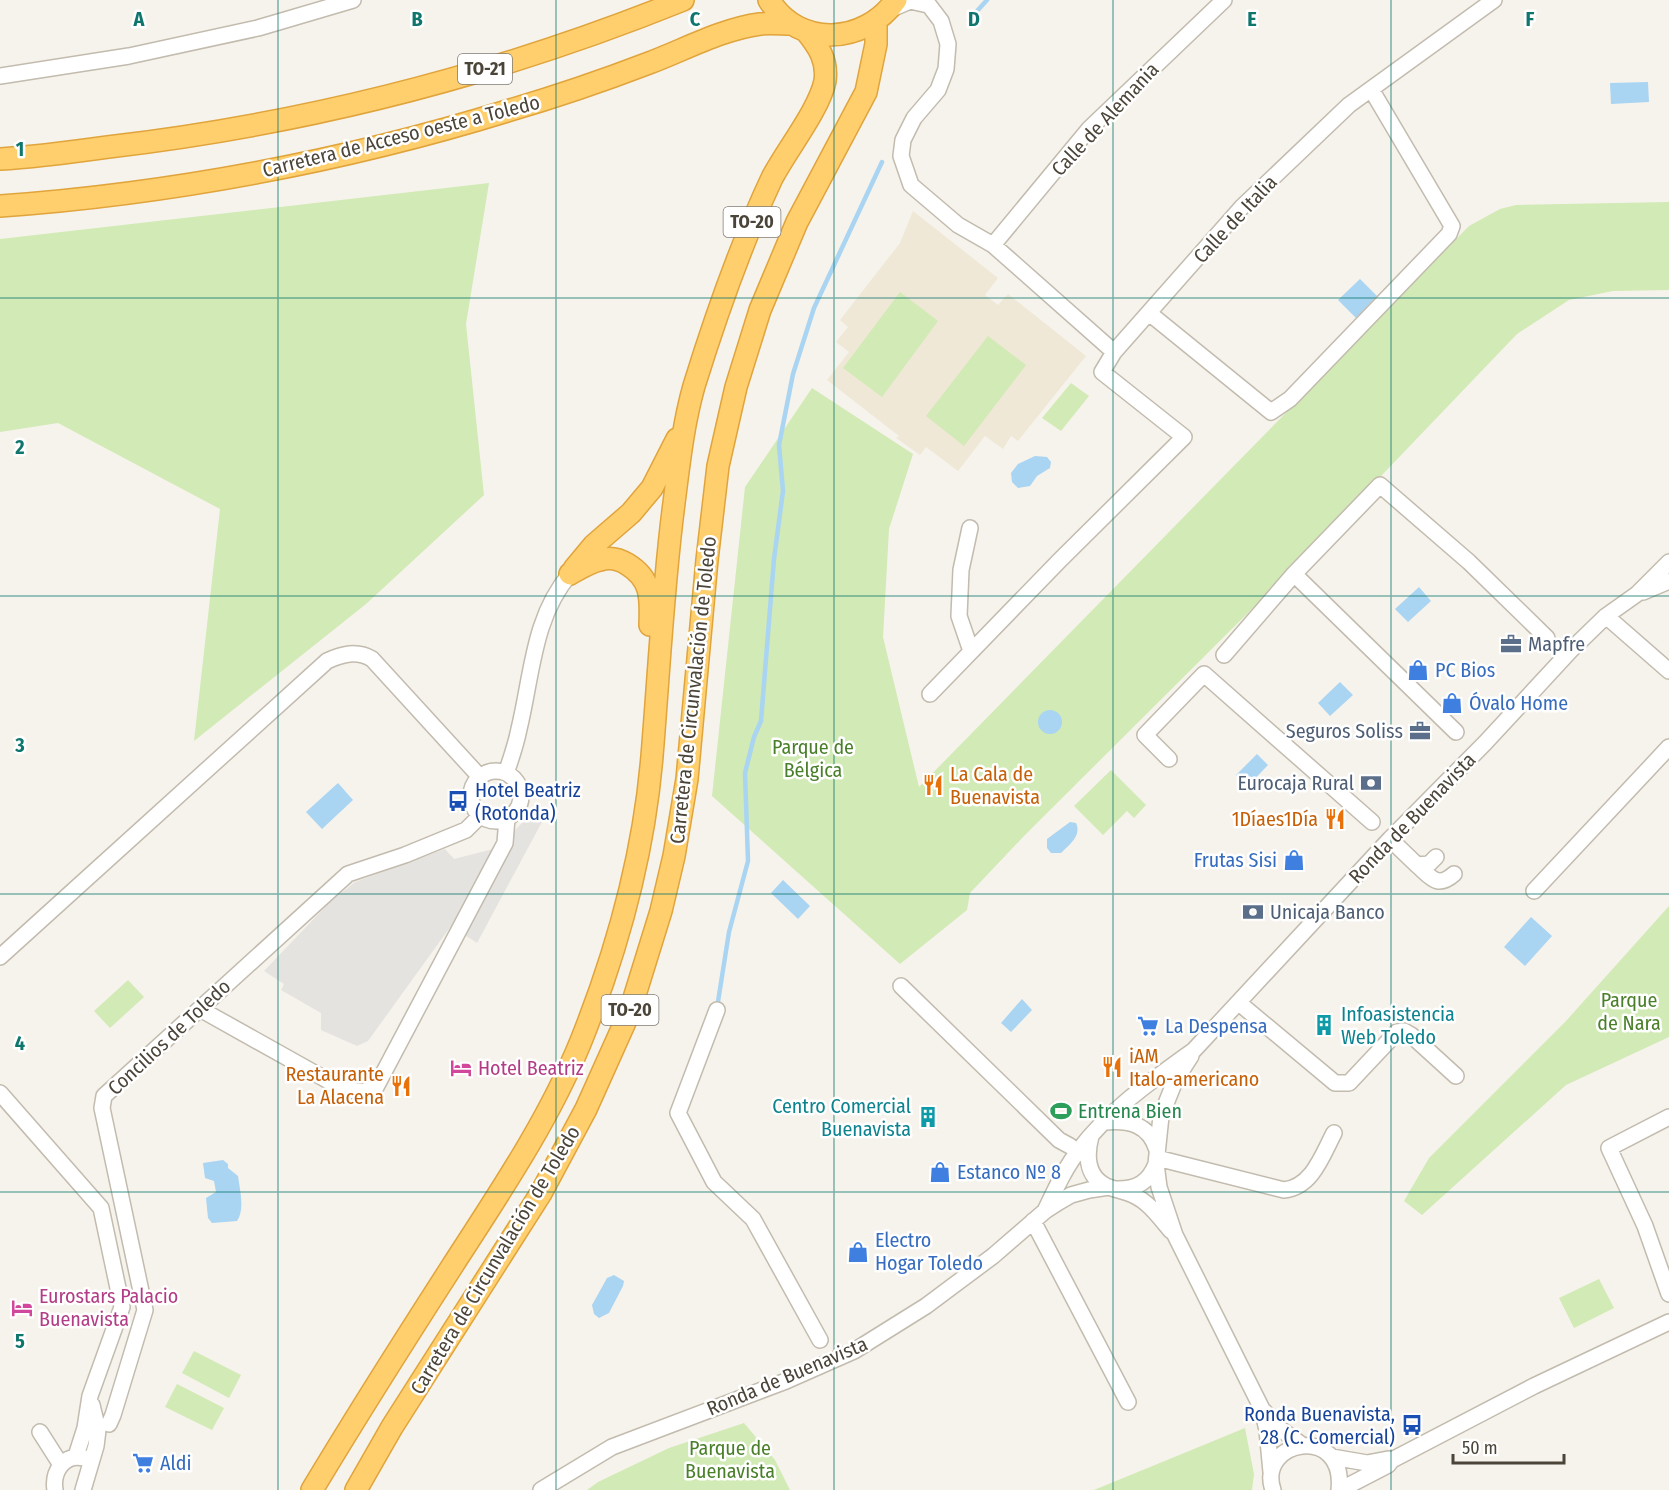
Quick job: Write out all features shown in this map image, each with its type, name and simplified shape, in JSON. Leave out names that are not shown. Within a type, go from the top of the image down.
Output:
[{"type":"highway","name":"TO-21","points":[[0,159],[215,132],[353,104],[478,71],[546,50],[683,0]]},
{"type":"highway","name":"Carretera de Circunvalación de Toledo","points":[[312,1490],[533,1137],[580,1042],[615,941],[633,874],[652,760],[670,538],[684,426],[731,273],[775,174],[812,111],[825,80],[821,51],[798,27],[774,8],[769,0]]},
{"type":"highway","name":"Carretera de Circunvalación de Toledo","points":[[356,1490],[418,1386],[541,1193],[591,1100],[630,1011],[661,911],[687,779],[718,466],[736,387],[760,310],[793,231],[866,92],[876,44],[887,10]]},
{"type":"highway","points":[[798,27],[823,35],[842,35],[860,30],[887,10]]},
{"type":"highway","name":"Carretera de Acceso oeste a Toledo","points":[[0,206],[144,190],[295,165],[505,112],[626,72],[736,30],[760,24],[798,27]]},
{"type":"highway","points":[[570,574],[594,545],[631,513],[652,488],[684,426]]},
{"type":"highway","points":[[570,574],[600,560],[610,559],[621,561],[642,576],[649,590],[651,611],[648,670],[655,717]]},
{"type":"highway","points":[[370,1490],[412,1415],[418,1386]]},
{"type":"street","points":[[0,75],[129,56],[246,31],[353,0]]},
{"type":"street","name":"Calle de Alemania","points":[[993,245],[1089,129],[1224,0]]},
{"type":"street","name":"Calle de Italia","points":[[1114,352],[1242,207],[1349,105],[1493,0]]},
{"type":"street","points":[[887,10],[910,1],[926,2],[941,21],[948,44],[946,69],[939,90],[914,118],[903,140],[901,156],[911,185],[958,225],[993,245],[1114,352],[1102,372],[1184,438],[1060,560],[930,694]]},
{"type":"street","points":[[1149,313],[1271,412],[1290,399],[1449,234],[1452,226],[1371,89]]},
{"type":"street","points":[[1224,655],[1294,574],[1380,485],[1468,562],[1546,638]]},
{"type":"street","points":[[970,528],[961,570],[959,616],[971,651]]},
{"type":"street","name":"Ronda de Buenavista","points":[[1039,1216],[1073,1159],[1091,1136],[1162,1073],[1194,1050],[1390,839],[1485,743],[1572,649],[1606,616],[1637,594],[1669,562]]},
{"type":"street","points":[[506,773],[520,728],[538,635],[551,600],[570,574]]},
{"type":"street","points":[[1294,574],[1456,732]]},
{"type":"street","name":"Ronda de Buenavista","points":[[1637,594],[1669,581]]},
{"type":"street","points":[[1606,616],[1669,671]]},
{"type":"street","points":[[0,957],[327,661],[338,656],[358,653],[372,659],[480,777]]},
{"type":"street","points":[[1169,759],[1144,735],[1204,674],[1372,822]]},
{"type":"street","points":[[1534,891],[1669,747]]},
{"type":"street","points":[[493,771],[506,773],[518,784],[521,799],[514,813],[507,818],[494,820],[481,815],[472,801],[474,784],[480,777],[493,771]]},
{"type":"street","name":"Concilios de Toledo","points":[[109,1424],[145,1310],[102,1108],[104,1095],[348,874],[405,855],[466,830],[481,815]]},
{"type":"street","points":[[200,1009],[343,1089],[362,1092],[376,1087],[505,843],[507,818]]},
{"type":"street","points":[[1390,839],[1436,881],[1446,881],[1454,874]]},
{"type":"street","points":[[1417,865],[1429,864],[1436,857]]},
{"type":"street","points":[[901,986],[1059,1140],[1070,1146]]},
{"type":"street","points":[[1239,1002],[1335,1083],[1349,1083],[1397,1032],[1404,1031],[1412,1035],[1456,1076]]},
{"type":"street","points":[[717,1010],[678,1113],[714,1182],[753,1219],[820,1340]]},
{"type":"street","name":"Ronda de Buenavista","points":[[1194,1050],[1175,1081],[1158,1129],[1159,1187],[1175,1235],[1262,1409],[1275,1425],[1302,1445],[1315,1446],[1332,1457]]},
{"type":"street","points":[[0,1093],[101,1208],[122,1307],[90,1396],[85,1428],[76,1456]]},
{"type":"street","points":[[1669,1117],[1609,1148],[1645,1226],[1669,1294]]},
{"type":"street","name":"Ronda de Buenavista","points":[[541,1490],[612,1447],[786,1381],[854,1351],[926,1306],[993,1256],[1039,1216],[1071,1195],[1114,1188],[1130,1189],[1141,1184],[1153,1171],[1157,1157],[1150,1135],[1142,1126],[1127,1121],[1105,1122]]},
{"type":"street","points":[[1157,1157],[1284,1190],[1296,1189],[1310,1177],[1334,1133]]},
{"type":"street","name":"Ronda de Buenavista","points":[[1091,1136],[1088,1158],[1091,1170],[1103,1184],[1134,1195],[1146,1203],[1175,1235]]},
{"type":"street","points":[[1039,1216],[1128,1402]]},
{"type":"street","points":[[1332,1457],[1367,1463],[1392,1460],[1534,1386],[1669,1322]]},
{"type":"street","points":[[83,1490],[96,1446],[98,1430],[90,1396]]},
{"type":"street","name":"Ronda de Buenavista","points":[[1262,1409],[1267,1430],[1271,1484]]},
{"type":"street","points":[[40,1432],[61,1465]]},
{"type":"street","points":[[1271,1484],[1277,1459],[1287,1450],[1302,1445]]},
{"type":"street","points":[[55,1490],[54,1479],[61,1465],[68,1459],[76,1456],[85,1458],[90,1468]]},
{"type":"street","points":[[1332,1457],[1340,1476],[1340,1490],[1388,1465],[1392,1460]]},
{"type":"shaded area","points":[[913,211],[998,278],[985,295],[998,305],[1008,294],[1086,356],[1018,441],[1011,436],[1003,449],[985,436],[958,471],[926,447],[920,455],[896,438],[899,436],[827,380],[849,352],[836,342],[848,327],[840,320],[900,243]]},
{"type":"shaded area","points":[[533,812],[543,820],[477,943],[451,926],[368,1041],[357,1046],[321,1030],[321,1013],[281,990],[284,984],[264,971],[329,903],[355,882],[445,849],[454,859],[497,848]]},
{"type":"green space","points":[[489,183],[466,324],[484,495],[366,604],[194,741],[220,509],[58,423],[0,432],[0,239]]},
{"type":"green space","name":"Parque de Bélgica","points":[[1669,202],[1669,290],[1613,291],[1569,300],[1517,334],[1293,568],[1024,836],[970,893],[967,910],[900,964],[712,796],[745,487],[812,388],[913,454],[889,529],[883,637],[919,787],[1469,226],[1500,209],[1516,205]]},
{"type":"green space","points":[[900,292],[938,321],[882,397],[843,368]]},
{"type":"green space","points":[[988,336],[1026,365],[964,446],[926,416]]},
{"type":"green space","points":[[1071,383],[1089,396],[1061,431],[1042,418]]},
{"type":"green space","points":[[1111,770],[1146,805],[1134,818],[1127,811],[1103,835],[1074,806]]},
{"type":"green space","name":"Parque de Nara","points":[[1669,906],[1669,1037],[1566,1085],[1422,1215],[1404,1201],[1429,1158],[1566,1021]]},
{"type":"green space","points":[[128,980],[144,997],[110,1028],[94,1011]]},
{"type":"green space","points":[[1599,1279],[1614,1308],[1574,1328],[1559,1298]]},
{"type":"green space","points":[[194,1351],[241,1375],[229,1398],[182,1373]]},
{"type":"green space","points":[[177,1384],[224,1408],[212,1430],[165,1407]]},
{"type":"green space","name":"Parque de Buenavista","points":[[744,1423],[775,1460],[790,1490],[587,1490],[598,1482],[669,1448]]},
{"type":"green space","points":[[1245,1428],[1254,1474],[1252,1490],[1094,1490]]},
{"type":"water","points":[[1648,82],[1649,102],[1611,104],[1610,83]]},
{"type":"water","points":[[1360,279],[1377,296],[1356,318],[1338,300]]},
{"type":"water","points":[[1035,456],[1047,457],[1051,462],[1050,468],[1037,476],[1030,486],[1018,488],[1012,482],[1011,473],[1018,464]]},
{"type":"water","points":[[1419,587],[1431,601],[1408,622],[1395,609]]},
{"type":"water","points":[[1340,682],[1353,695],[1330,716],[1318,703]]},
{"type":"water","points":[[1050,710],[1059,713],[1062,722],[1059,731],[1050,734],[1041,731],[1038,722],[1041,713]]},
{"type":"water","points":[[1257,754],[1268,765],[1248,786],[1236,775]]},
{"type":"water","points":[[338,783],[353,800],[322,829],[306,812]]},
{"type":"water","points":[[1070,822],[1076,823],[1077,832],[1074,840],[1061,853],[1051,853],[1047,848],[1047,839]]},
{"type":"water","points":[[783,880],[810,906],[798,919],[771,893]]},
{"type":"water","points":[[1531,917],[1552,936],[1525,966],[1504,947]]},
{"type":"water","points":[[1022,999],[1032,1010],[1011,1032],[1001,1023]]},
{"type":"water","points":[[223,1160],[228,1164],[228,1168],[238,1176],[241,1211],[237,1221],[212,1223],[208,1218],[206,1198],[216,1192],[214,1181],[205,1178],[203,1163]]},
{"type":"water","points":[[614,1275],[624,1281],[623,1286],[609,1313],[599,1318],[594,1314],[592,1305],[607,1278]]},
{"type":"waterway","points":[[969,20],[987,0]]},
{"type":"waterway","points":[[717,1008],[729,932],[748,861],[745,773],[754,737],[761,721],[774,559],[783,491],[779,445],[793,374],[814,308],[882,162]]},
{"type":"place","name":"Mapfre","points":[[1511,644]]},
{"type":"place","name":"PC Bios","points":[[1418,670]]},
{"type":"place","name":"Óvalo Home","points":[[1452,703]]},
{"type":"place","name":"Seguros Soliss","points":[[1420,731]]},
{"type":"place","name":"Eurocaja Rural","points":[[1371,783]]},
{"type":"place","name":"La Cala de Buenavista","points":[[933,785]]},
{"type":"place","name":"Hotel Beatriz (Rotonda)","points":[[458,801]]},
{"type":"place","name":"1Díaes1Día","points":[[1335,819]]},
{"type":"place","name":"Frutas Sisi","points":[[1294,860]]},
{"type":"place","name":"Unicaja Banco","points":[[1253,912]]},
{"type":"place","name":"Infoasistencia Web Toledo","points":[[1324,1025]]},
{"type":"place","name":"La Despensa","points":[[1148,1026]]},
{"type":"place","name":"iAM Italo-americano","points":[[1112,1067]]},
{"type":"place","name":"Hotel Beatriz","points":[[461,1068]]},
{"type":"place","name":"Restaurante La Alacena","points":[[401,1086]]},
{"type":"place","name":"Entrena Bien","points":[[1061,1111]]},
{"type":"place","name":"Centro Comercial Buenavista","points":[[928,1117]]},
{"type":"place","name":"Estanco Nº 8","points":[[940,1172]]},
{"type":"place","name":"Electro Hogar Toledo","points":[[858,1252]]},
{"type":"place","name":"Eurostars Palacio Buenavista","points":[[22,1308]]},
{"type":"place","name":"Ronda Buenavista, 28 (C. Comercial)","points":[[1412,1425]]},
{"type":"place","name":"Aldi","points":[[143,1463]]}]
